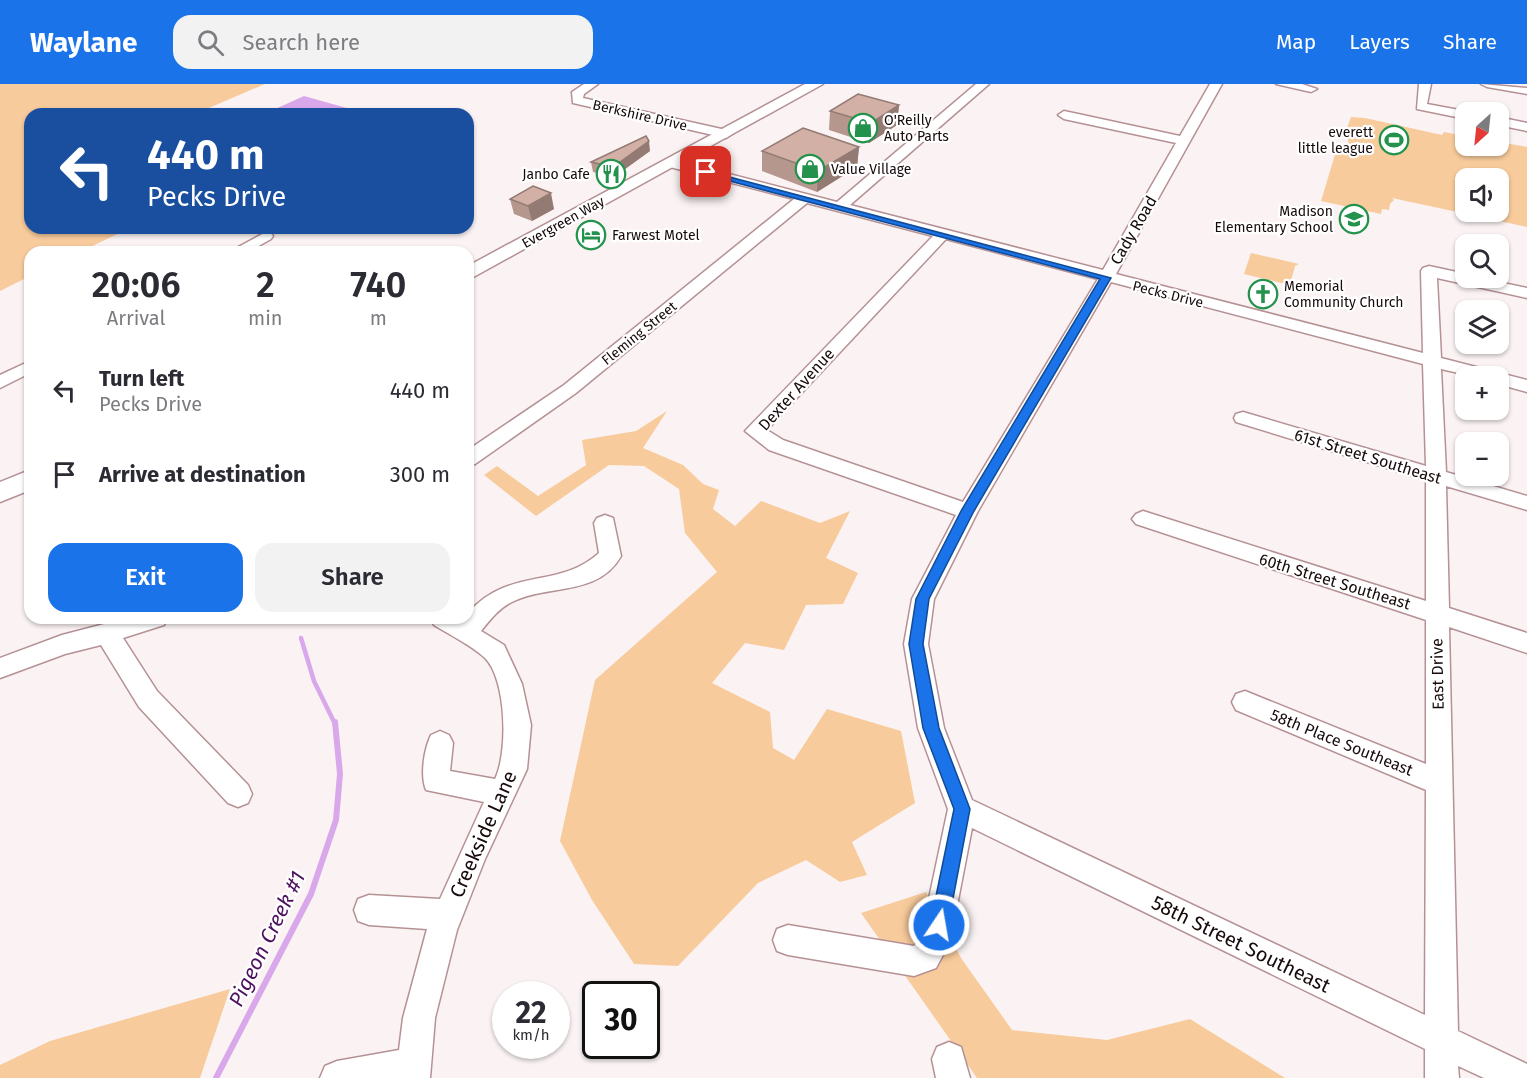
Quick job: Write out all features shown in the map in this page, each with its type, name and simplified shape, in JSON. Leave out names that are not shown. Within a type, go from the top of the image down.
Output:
[{"type":"main road","name":"Evergreen Way","points":[[474,271],[816,84]]},
{"type":"main road","points":[[0,493],[24,482]]},
{"type":"street","name":"Berkshire Drive","points":[[592,84],[578,92],[577,100],[726,134]]},
{"type":"street","points":[[838,207],[983,84]]},
{"type":"street","name":"Cady Road","points":[[962,809],[931,728],[916,644],[922,599],[968,511],[1106,278],[1216,84]]},
{"type":"street","points":[[1282,84],[1311,89]]},
{"type":"street","points":[[1425,84],[1421,106],[1455,113]]},
{"type":"street","points":[[1487,84],[1527,91]]},
{"type":"street","points":[[1064,116],[1184,141]]},
{"type":"street","points":[[1509,123],[1527,127]]},
{"type":"street","name":"Pecks Drive","points":[[671,163],[1455,367]]},
{"type":"street","name":"Fleming Street","points":[[474,455],[570,389],[804,198]]},
{"type":"street","name":"Dexter Avenue","points":[[942,235],[755,431],[776,445],[968,511]]},
{"type":"street","points":[[248,246],[266,236]]},
{"type":"street","name":"East Drive","points":[[1442,1078],[1436,476],[1429,271],[1527,293]]},
{"type":"street","points":[[0,382],[24,369]]},
{"type":"street","points":[[1509,381],[1527,386]]},
{"type":"street","name":"61st Street Southeast","points":[[1243,418],[1527,503]]},
{"type":"street","name":"60th Street Southeast","points":[[1143,519],[1527,643]]},
{"type":"street","points":[[474,613],[502,596],[579,579],[596,572],[610,556],[605,523]]},
{"type":"street","points":[[1,664],[138,624]]},
{"type":"street","name":"Creekside Lane","points":[[414,1071],[419,1018],[448,915],[473,853],[514,769],[518,724],[510,684],[495,652],[454,625]]},
{"type":"street","points":[[107,634],[148,699],[238,794]]},
{"type":"street","name":"58th Place Southeast","points":[[1245,702],[1438,782]]},
{"type":"street","points":[[440,743],[436,781],[502,793]]},
{"type":"street","points":[[788,940],[914,961],[925,957],[935,942],[962,809]]},
{"type":"street","name":"58th Street Southeast","points":[[962,809],[1520,1078]]},
{"type":"street","points":[[369,910],[448,915]]},
{"type":"street","points":[[337,1078],[414,1071]]},
{"type":"shaded area","points":[[0,84],[265,84],[209,108],[24,108],[24,234],[118,234],[92,246],[24,246],[24,279],[0,291]]},
{"type":"shaded area","points":[[304,96],[347,108],[277,108]]},
{"type":"shaded area","points":[[1351,117],[1442,135],[1444,132],[1455,134],[1455,156],[1509,156],[1509,144],[1527,147],[1527,227],[1504,222],[1509,222],[1509,168],[1455,168],[1455,212],[1392,198],[1394,200],[1389,210],[1382,209],[1381,214],[1321,201],[1337,148],[1349,149],[1347,128]]},
{"type":"shaded area","points":[[1251,253],[1299,264],[1295,266],[1290,285],[1244,274]]},
{"type":"shaded area","points":[[667,411],[643,448],[683,465],[703,484],[719,490],[713,509],[735,526],[761,501],[820,523],[850,511],[826,558],[858,573],[843,604],[806,605],[784,650],[745,643],[712,683],[770,712],[773,748],[794,760],[827,709],[901,731],[915,803],[852,842],[867,875],[840,882],[806,860],[758,883],[678,966],[634,964],[592,900],[560,841],[595,680],[717,572],[685,533],[679,489],[644,466],[609,465],[536,516],[484,475],[497,466],[538,496],[586,465],[582,440],[636,431]]},
{"type":"shaded area","points":[[926,892],[961,958],[1012,1030],[1107,1040],[1190,1019],[1285,1078],[977,1078],[861,913]]},
{"type":"shaded area","points":[[230,989],[200,1078],[0,1078],[0,1065],[50,1041]]},
{"type":"building","points":[[858,94],[899,105],[871,123],[830,111]]},
{"type":"building","points":[[803,128],[859,147],[818,171],[762,151]]},
{"type":"building","points":[[646,136],[649,141],[613,167],[591,162]]},
{"type":"building","points":[[533,186],[551,193],[528,206],[510,199]]},
{"type":"waterway","name":"Pigeon Creek #1","points":[[301,638],[314,681],[335,724]]},
{"type":"waterway","name":"Pigeon Creek #1","points":[[216,1078],[311,894],[336,820],[340,774],[335,722]]},
{"type":"place","name":"O'Reilly Auto Parts","points":[[863,128]]},
{"type":"place","name":"everett little league","points":[[1394,140]]},
{"type":"place","name":"Value Village","points":[[810,169]]},
{"type":"place","name":"Janbo Cafe","points":[[611,174]]},
{"type":"place","name":"Madison Elementary School","points":[[1354,219]]},
{"type":"place","name":"Farwest Motel","points":[[591,235]]},
{"type":"place","name":"Memorial Community Church","points":[[1263,294]]},
{"type":"route","points":[[706,172],[1106,278],[968,511],[922,599],[916,644],[931,728],[962,809],[939,925]]}]
